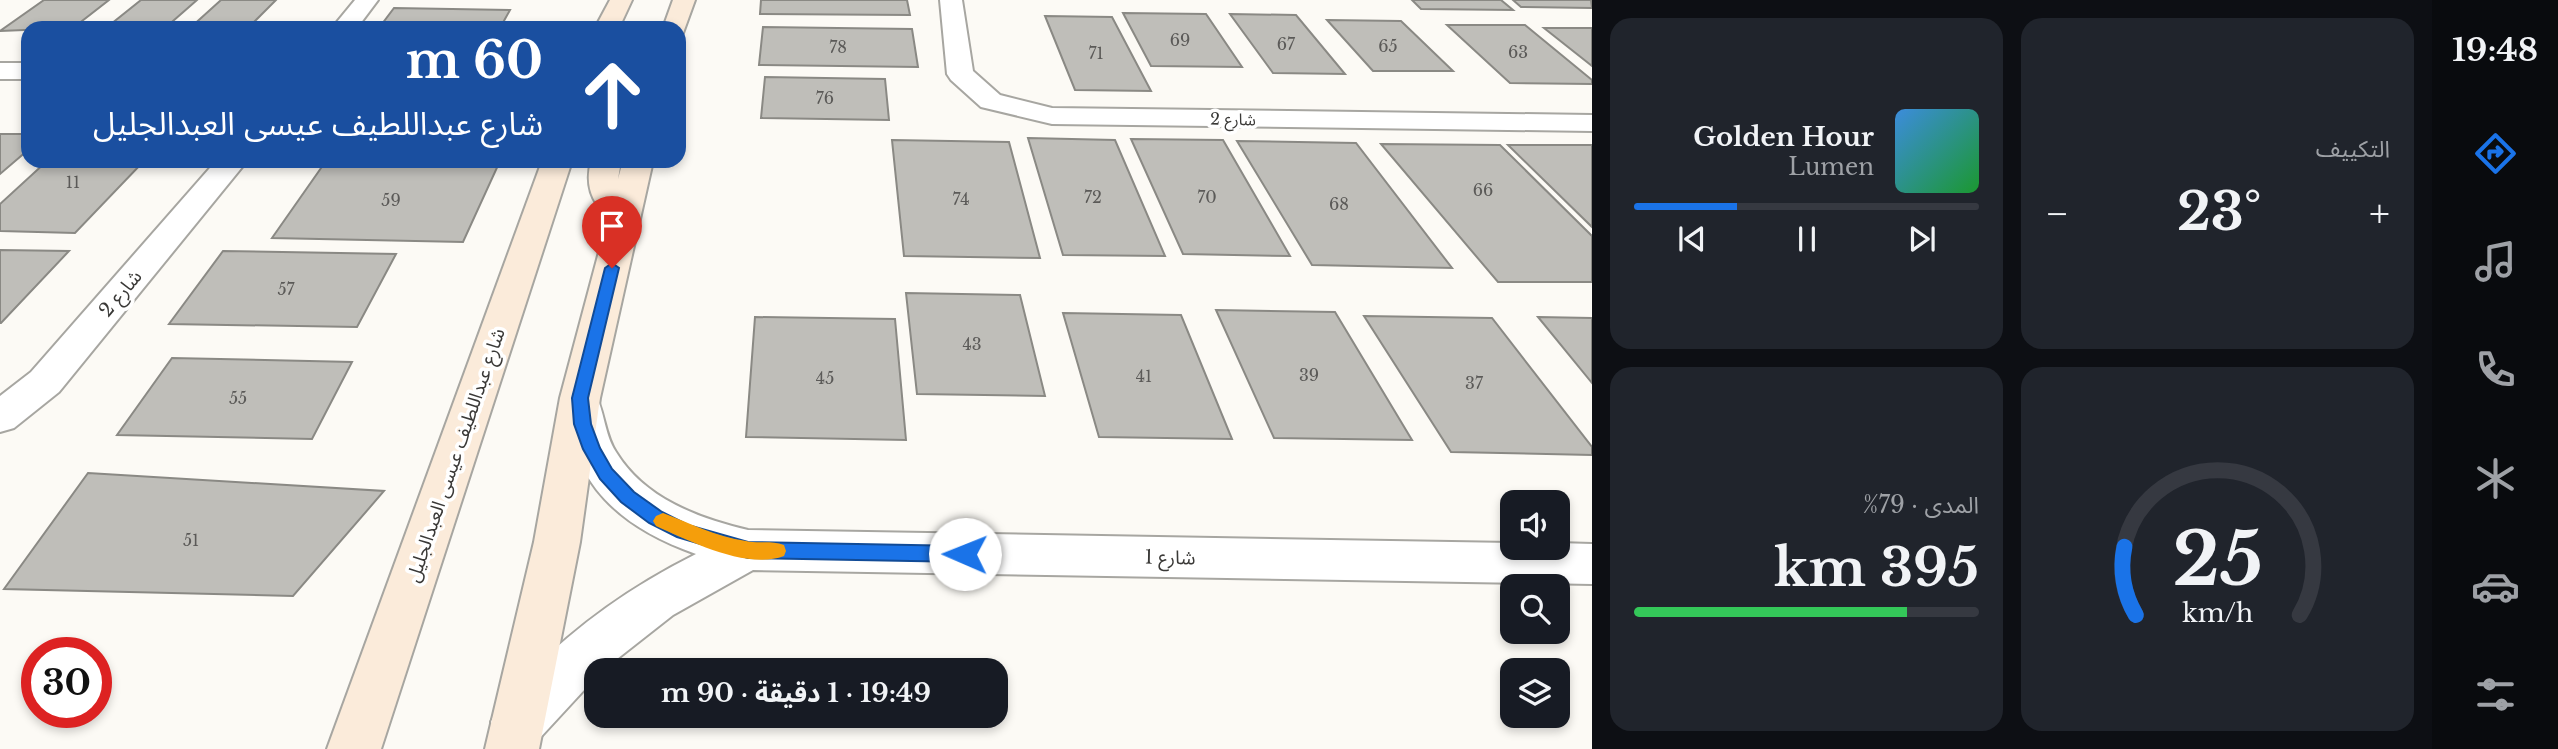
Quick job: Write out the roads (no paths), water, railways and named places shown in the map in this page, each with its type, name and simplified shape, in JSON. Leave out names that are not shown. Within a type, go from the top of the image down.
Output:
[{"type":"street","points":[[350,21],[367,0]]},
{"type":"street","points":[[677,21],[684,0]]},
{"type":"street","name":"شارع 2","points":[[951,0],[960,74],[991,101],[1052,116],[1592,123]]},
{"type":"street","points":[[615,21],[636,3]]},
{"type":"street","points":[[0,71],[21,71]]},
{"type":"street","name":"شارع 2","points":[[0,417],[45,382],[226,168]]},
{"type":"street","name":"شارع عبداللطيف عيسى العبدالجليل","points":[[354,749],[554,168]]},
{"type":"street","points":[[604,168],[603,190],[625,216]]},
{"type":"street","points":[[515,736],[557,542],[580,398],[636,168]]},
{"type":"street","name":"شارع 1","points":[[580,398],[583,424],[592,449],[606,474],[627,497],[655,517],[683,531],[748,550],[1592,565]]},
{"type":"street","name":"شارع 1","points":[[515,736],[575,662],[635,613],[691,578],[748,550]]}]
